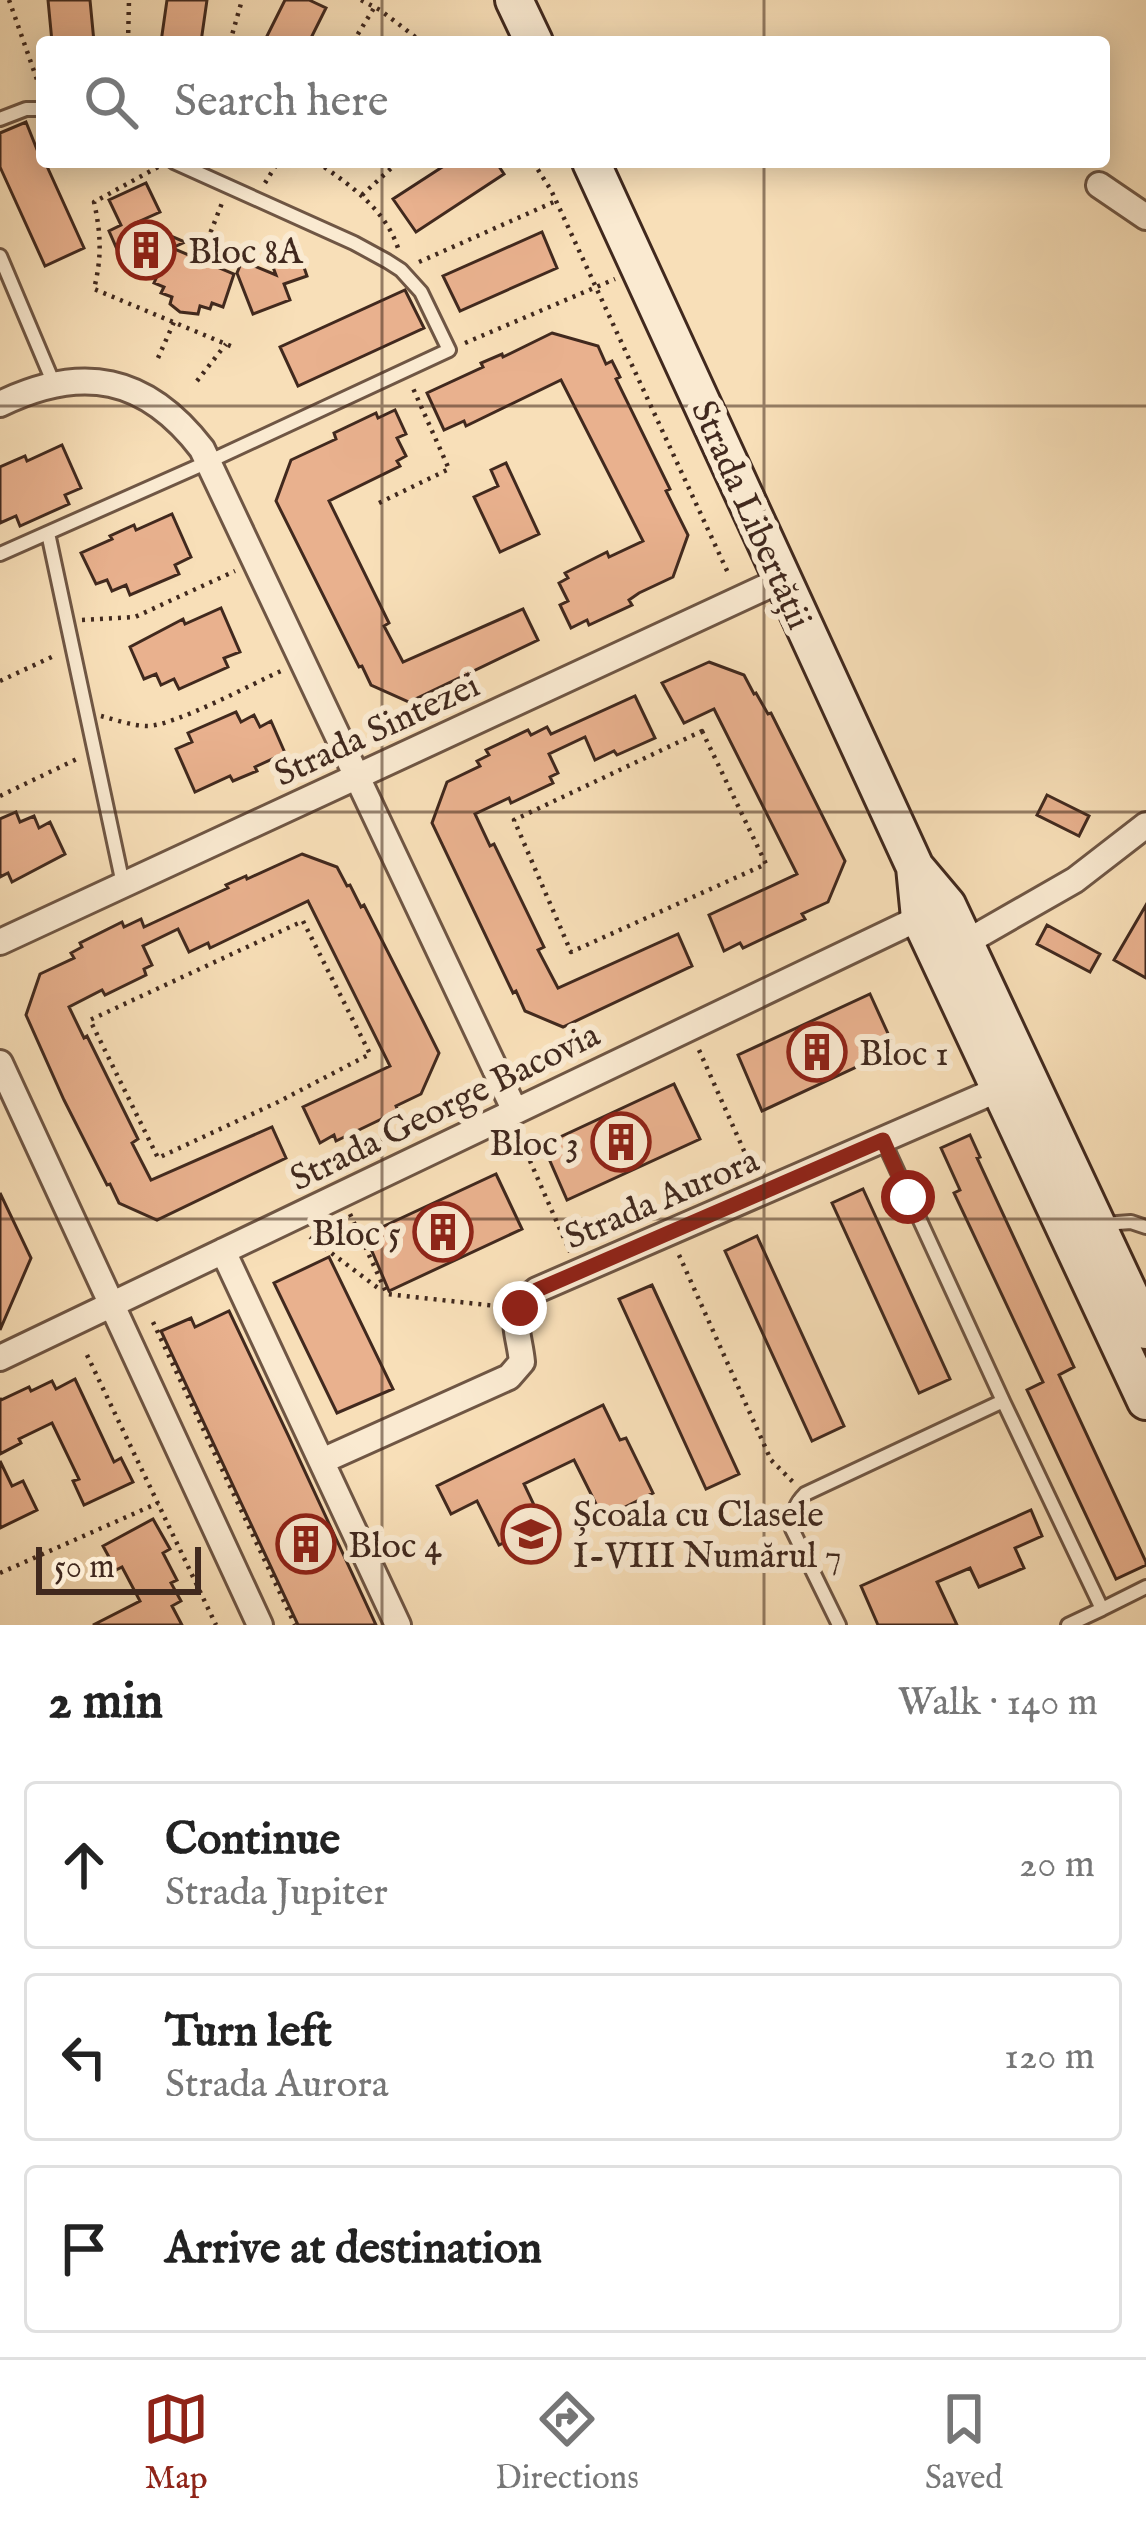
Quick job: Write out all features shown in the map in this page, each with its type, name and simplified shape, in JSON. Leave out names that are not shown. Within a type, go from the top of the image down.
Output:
[{"type":"main road","points":[[514,0],[531,36]]},
{"type":"main road","name":"Strada Libertății","points":[[594,168],[933,911],[1139,1345]]},
{"type":"main road","name":"Strada Libertății","points":[[933,911],[965,943],[1014,1082],[1097,1225],[1139,1345],[1146,1401]]},
{"type":"street","points":[[1099,185],[1146,217]]},
{"type":"street","points":[[0,404],[54,384],[108,382],[154,401],[186,428],[210,461],[512,1113]]},
{"type":"street","name":"Strada Sintezei","points":[[0,942],[783,579]]},
{"type":"street","points":[[965,943],[1075,880],[1146,825]]},
{"type":"street","name":"Strada George Bacovia","points":[[0,1358],[933,911]]},
{"type":"street","points":[[0,1063],[260,1625]]},
{"type":"street","name":"Strada Aurora","points":[[520,1308],[537,1290],[1014,1082]]},
{"type":"street","points":[[224,1251],[398,1625]]},
{"type":"street","points":[[322,1461],[509,1377],[522,1362],[515,1329],[520,1308]]},
{"type":"lane","points":[[0,119],[36,109]]},
{"type":"lane","points":[[0,554],[449,350],[430,306],[401,270],[374,252],[185,168]]},
{"type":"lane","points":[[0,256],[54,384]]},
{"type":"lane","points":[[48,533],[123,885]]},
{"type":"lane","points":[[883,1140],[1102,1609]]},
{"type":"lane","points":[[1097,1225],[1131,1222],[1146,1227]]},
{"type":"lane","points":[[839,1625],[792,1528],[797,1502],[805,1494],[1003,1401]]},
{"type":"lane","points":[[1068,1625],[1146,1587]]},
{"type":"path","points":[[9,0],[36,77]]},
{"type":"path","points":[[128,36],[129,0]]},
{"type":"path","points":[[232,36],[242,0]]},
{"type":"path","points":[[361,0],[414,36]]},
{"type":"path","points":[[357,36],[374,8]]},
{"type":"path","points":[[159,168],[94,202],[102,238],[94,289],[230,345],[197,381]]},
{"type":"path","points":[[255,199],[274,168]]},
{"type":"path","points":[[325,168],[374,206],[388,224],[401,270],[556,201]]},
{"type":"path","points":[[361,196],[391,168]]},
{"type":"path","points":[[537,168],[728,575]]},
{"type":"path","points":[[204,249],[228,187]]},
{"type":"path","points":[[449,350],[641,268]]},
{"type":"path","points":[[158,358],[174,322]]},
{"type":"path","points":[[379,502],[449,469],[405,370]]},
{"type":"path","points":[[67,621],[135,616],[256,561]]},
{"type":"path","points":[[0,681],[73,648]]},
{"type":"path","points":[[86,713],[155,725],[303,661]]},
{"type":"path","points":[[702,731],[766,864],[688,900],[571,952],[514,820],[702,731]]},
{"type":"path","points":[[0,796],[94,751]]},
{"type":"path","points":[[303,921],[370,1054],[278,1102],[158,1158],[90,1020],[303,921]]},
{"type":"path","points":[[689,1028],[762,1192]]},
{"type":"path","points":[[512,1113],[579,1272]]},
{"type":"path","points":[[341,1194],[387,1294]]},
{"type":"path","points":[[288,1220],[387,1294],[520,1308]]},
{"type":"path","points":[[670,1233],[771,1460],[805,1494]]},
{"type":"path","points":[[153,1322],[295,1625]]},
{"type":"path","points":[[87,1355],[216,1625]]},
{"type":"path","points":[[0,1573],[158,1503]]},
{"type":"building","points":[[48,0],[90,0],[93,36],[51,36]]},
{"type":"building","points":[[167,0],[207,0],[202,36],[162,36]]},
{"type":"building","points":[[285,0],[309,0],[326,8],[312,36],[267,36]]},
{"type":"building","points":[[26,122],[36,147],[36,168],[48,168],[84,248],[45,266],[0,167],[0,133]]},
{"type":"building","points":[[441,168],[500,168],[504,174],[416,232],[393,199]]},
{"type":"building","name":"Bloc 8A","points":[[146,183],[160,212],[138,222],[185,242],[172,248],[234,274],[223,307],[200,306],[198,314],[180,312],[170,304],[172,297],[154,283],[169,250],[126,270],[109,231],[121,225],[109,200]]},
{"type":"building","points":[[542,232],[557,268],[460,311],[443,276]]},
{"type":"building","points":[[295,241],[307,276],[284,284],[290,300],[253,314],[237,273],[242,261],[276,275],[267,251]]},
{"type":"building","points":[[405,290],[424,328],[298,386],[280,347]]},
{"type":"building","points":[[552,333],[598,346],[606,364],[612,361],[688,535],[673,577],[639,593],[629,600],[632,605],[571,628],[560,605],[568,601],[559,583],[568,578],[565,573],[643,541],[561,380],[466,426],[464,421],[444,430],[427,393],[483,367],[481,363]]},
{"type":"building","points":[[395,410],[406,434],[397,438],[406,456],[397,461],[400,466],[329,501],[403,662],[523,609],[538,640],[409,702],[371,685],[359,667],[276,501],[291,460],[336,439],[334,433],[376,413],[378,418]]},
{"type":"building","points":[[62,445],[81,488],[65,495],[69,504],[20,526],[16,516],[0,523],[0,467]]},
{"type":"building","points":[[506,463],[539,534],[500,552],[474,497],[498,486],[491,470]]},
{"type":"building","points":[[172,514],[191,557],[175,565],[179,574],[130,595],[126,585],[112,591],[107,580],[96,584],[81,553],[134,525],[136,530]]},
{"type":"building","points":[[221,608],[240,652],[224,658],[228,667],[179,689],[174,679],[161,685],[156,674],[144,679],[130,647],[183,619],[185,624]]},
{"type":"building","points":[[709,662],[744,675],[771,713],[845,861],[828,902],[802,914],[805,919],[743,948],[740,943],[724,951],[709,915],[797,874],[714,709],[684,723],[662,683]]},
{"type":"building","points":[[635,696],[655,738],[595,760],[585,737],[549,754],[558,773],[550,777],[553,783],[475,814],[544,947],[538,950],[558,988],[678,934],[692,966],[563,1027],[525,1011],[516,991],[513,993],[432,823],[447,782],[480,766],[477,761],[489,755],[486,750],[528,730],[531,735],[547,727],[551,734]]},
{"type":"building","points":[[236,712],[241,722],[254,715],[260,727],[271,721],[285,753],[255,767],[257,771],[233,781],[230,776],[195,792],[176,749],[192,742],[188,733]]},
{"type":"building","points":[[1047,795],[1089,816],[1079,836],[1037,815]]},
{"type":"building","points":[[16,812],[20,822],[34,816],[39,828],[50,822],[65,854],[12,882],[8,873],[0,877],[0,819]]},
{"type":"building","points":[[302,854],[337,867],[361,907],[364,905],[439,1053],[421,1094],[396,1106],[398,1111],[336,1141],[334,1135],[320,1143],[303,1107],[390,1066],[308,901],[210,948],[208,943],[189,952],[178,929],[143,946],[152,965],[144,969],[146,975],[69,1007],[138,1139],[132,1143],[151,1180],[272,1127],[286,1158],[157,1220],[119,1203],[64,1100],[26,1015],[40,974],[74,958],[71,953],[82,947],[80,943],[122,922],[124,927],[141,919],[144,927],[228,888],[226,885]]},
{"type":"building","points":[[1146,905],[1146,978],[1114,960]]},
{"type":"building","points":[[1047,925],[1100,954],[1090,972],[1037,944]]},
{"type":"building","name":"Bloc 1","points":[[870,994],[895,1049],[762,1111],[738,1055]]},
{"type":"building","name":"Bloc 3","points":[[674,1084],[700,1139],[567,1200],[543,1145]]},
{"type":"building","points":[[970,1135],[1074,1367],[1059,1375],[1146,1562],[1116,1579],[1027,1390],[1043,1382],[954,1193],[960,1190],[941,1148]]},
{"type":"building","name":"Bloc 5","points":[[496,1174],[522,1229],[389,1291],[365,1235]]},
{"type":"building","points":[[863,1189],[950,1379],[919,1393],[832,1203]]},
{"type":"building","points":[[0,1193],[31,1258],[0,1330]]},
{"type":"building","points":[[757,1236],[844,1426],[812,1441],[725,1251]]},
{"type":"building","points":[[329,1257],[393,1389],[337,1413],[274,1283]]},
{"type":"building","points":[[652,1285],[739,1474],[706,1489],[619,1299]]},
{"type":"building","points":[[229,1311],[376,1625],[298,1625],[161,1331],[191,1318],[195,1327]]},
{"type":"building","points":[[75,1379],[114,1462],[121,1458],[133,1482],[84,1505],[73,1481],[79,1479],[52,1423],[0,1454],[0,1398],[52,1381],[56,1389]]},
{"type":"building","points":[[603,1405],[620,1440],[626,1438],[653,1493],[603,1518],[574,1460],[524,1484],[543,1524],[499,1545],[477,1501],[451,1514],[437,1486]]},
{"type":"building","points":[[0,1461],[12,1486],[23,1481],[37,1510],[0,1528]]},
{"type":"building","points":[[1031,1510],[1042,1536],[1015,1548],[1024,1568],[979,1587],[970,1568],[937,1582],[957,1625],[878,1625],[861,1586]]},
{"type":"building","points":[[153,1519],[170,1549],[163,1553],[177,1580],[171,1583],[181,1601],[172,1606],[182,1625],[93,1625],[140,1601],[122,1567],[116,1570],[103,1546]]},
{"type":"place","name":"Bloc 8A","points":[[146,250]]},
{"type":"place","name":"Bloc 1","points":[[817,1052]]},
{"type":"place","name":"Bloc 3","points":[[621,1142]]},
{"type":"place","name":"Bloc 5","points":[[443,1232]]},
{"type":"place","name":"Școala cu Clasele I-VIII Numărul 7","points":[[531,1534]]},
{"type":"place","name":"Bloc 4","points":[[306,1544]]},
{"type":"route","points":[[520,1308],[537,1290],[883,1140],[908,1197]]}]
